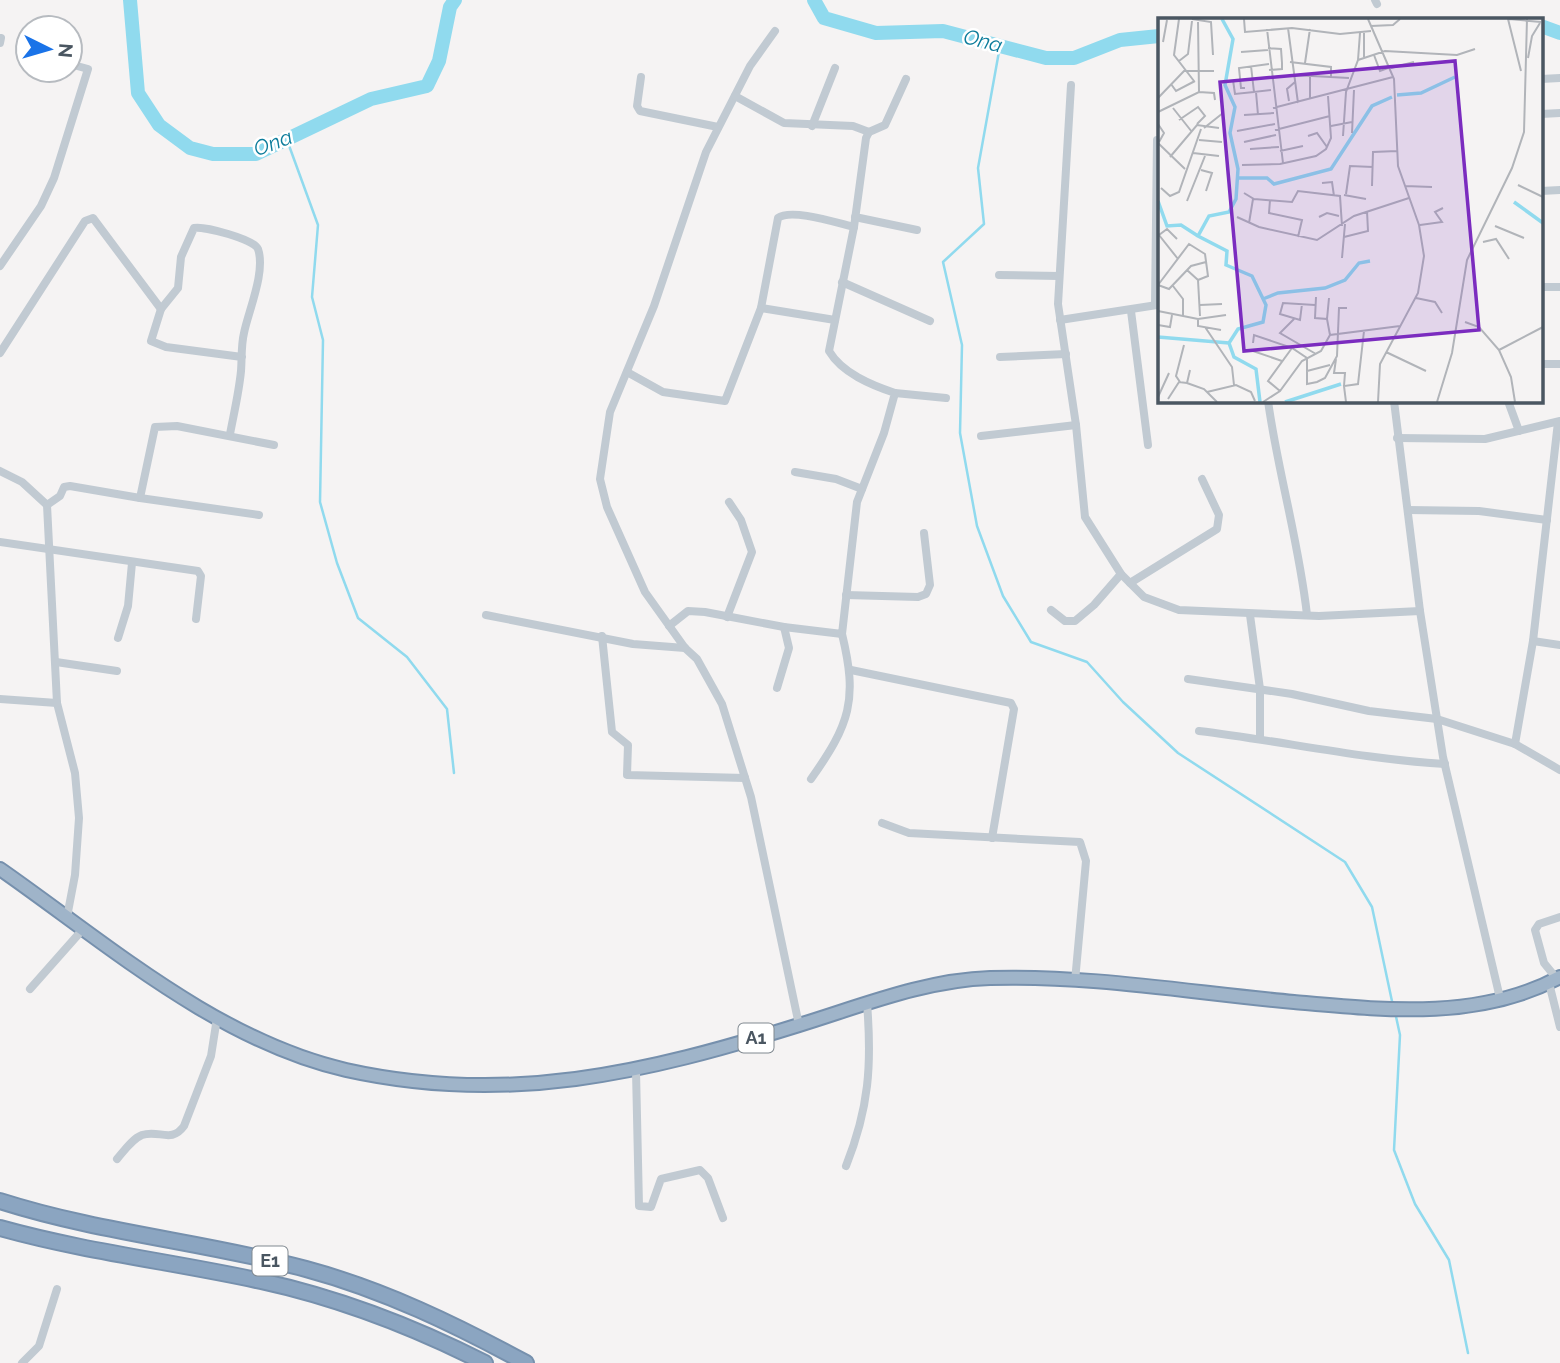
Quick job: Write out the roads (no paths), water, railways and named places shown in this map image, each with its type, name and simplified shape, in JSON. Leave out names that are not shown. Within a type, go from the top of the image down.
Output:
[{"type":"highway","name":"A1","points":[[0,869],[66,917],[217,1018],[276,1047],[321,1063],[403,1079],[458,1084],[524,1085],[636,1071],[867,1003],[935,986],[986,978],[1075,981],[1408,1012],[1486,1003],[1555,980]]},
{"type":"highway","name":"E1","points":[[0,1201],[53,1218],[232,1252],[352,1282],[431,1314],[526,1363]]},
{"type":"highway","name":"E1","points":[[0,1228],[57,1243],[260,1281],[317,1295],[412,1329],[485,1363]]},
{"type":"street","points":[[775,31],[750,66],[706,152],[654,306],[610,412],[600,479],[607,507],[645,592],[685,648],[697,659],[722,704],[744,778],[799,1025]]},
{"type":"street","points":[[84,68],[88,69],[84,82]]},
{"type":"street","points":[[812,126],[835,68]]},
{"type":"street","points":[[641,78],[637,106],[640,111],[718,127]]},
{"type":"street","points":[[1542,79],[1560,78]]},
{"type":"street","points":[[735,96],[775,120],[812,126],[853,126],[869,132],[885,125],[906,79]]},
{"type":"street","points":[[0,266],[41,206],[54,178],[83,84]]},
{"type":"street","points":[[1071,85],[1059,276],[1060,320],[1076,425],[1084,517],[1121,574],[1144,597],[1179,610],[1250,615],[1420,611]]},
{"type":"street","points":[[1542,114],[1560,113]]},
{"type":"street","points":[[869,132],[864,147],[854,227],[829,351],[837,364],[875,386],[895,393],[946,398]]},
{"type":"street","points":[[1060,320],[1157,305],[1157,140]]},
{"type":"street","points":[[1542,191],[1560,190]]},
{"type":"street","points":[[626,372],[663,392],[724,401],[761,308],[778,218],[783,214],[795,215],[854,227]]},
{"type":"street","points":[[855,217],[917,230]]},
{"type":"street","points":[[0,353],[85,221],[93,218],[161,309]]},
{"type":"street","points":[[230,434],[242,357],[244,332],[253,308],[257,282],[258,250],[254,244],[200,227],[194,228],[181,257],[178,288],[161,309],[151,341],[166,347],[242,357]]},
{"type":"street","points":[[999,275],[1059,276]]},
{"type":"street","points":[[842,282],[930,321]]},
{"type":"street","points":[[1542,287],[1560,287]]},
{"type":"street","points":[[761,308],[835,320]]},
{"type":"street","points":[[1131,311],[1148,445]]},
{"type":"street","points":[[1000,357],[1066,354]]},
{"type":"street","points":[[1542,364],[1560,363]]},
{"type":"street","points":[[811,779],[838,738],[851,702],[851,670],[842,634],[852,524],[895,393]]},
{"type":"street","points":[[1268,402],[1278,470],[1300,553],[1307,615]]},
{"type":"street","points":[[1394,402],[1420,611],[1437,719],[1445,764],[1500,998]]},
{"type":"street","points":[[1508,402],[1519,430]]},
{"type":"street","points":[[1397,438],[1485,439],[1559,422],[1533,641],[1515,744]]},
{"type":"street","points":[[981,436],[1076,425]]},
{"type":"street","points":[[140,498],[155,427],[177,426],[230,434],[274,445]]},
{"type":"street","points":[[0,471],[22,482],[47,505],[57,703],[75,773],[79,818],[75,875],[66,917]]},
{"type":"street","points":[[795,472],[836,480],[862,489]]},
{"type":"street","points":[[1130,583],[1217,529],[1219,515],[1202,479]]},
{"type":"street","points":[[47,505],[60,496],[64,487],[71,486],[259,515]]},
{"type":"street","points":[[727,617],[752,552],[741,520],[729,502]]},
{"type":"street","points":[[1408,510],[1479,511],[1548,520]]},
{"type":"street","points":[[846,595],[918,597],[926,594],[930,585],[924,533]]},
{"type":"street","points":[[0,542],[198,571],[201,576],[196,619]]},
{"type":"street","points":[[118,638],[128,606],[132,563]]},
{"type":"street","points":[[1051,610],[1065,621],[1074,621],[1094,605],[1121,574]]},
{"type":"street","points":[[669,626],[688,611],[842,634]]},
{"type":"street","points":[[486,615],[633,644],[685,648]]},
{"type":"street","points":[[1250,615],[1260,689],[1260,738]]},
{"type":"street","points":[[777,688],[789,648],[784,627]]},
{"type":"street","points":[[602,636],[612,732],[628,745],[627,775],[744,778]]},
{"type":"street","points":[[1533,641],[1560,645]]},
{"type":"street","points":[[56,662],[117,671]]},
{"type":"street","points":[[851,670],[1011,703],[1014,709],[992,838]]},
{"type":"street","points":[[1188,679],[1260,689],[1369,711],[1437,719],[1515,744],[1560,770]]},
{"type":"street","points":[[0,699],[57,703]]},
{"type":"street","points":[[1199,731],[1260,738],[1310,750],[1385,761],[1445,764]]},
{"type":"street","points":[[882,823],[909,834],[1080,842],[1086,861],[1075,981]]},
{"type":"street","points":[[1560,917],[1539,924],[1535,930],[1544,963],[1555,980],[1560,1027]]},
{"type":"street","points":[[30,989],[84,928]]},
{"type":"street","points":[[846,1166],[867,1099],[871,1067],[867,1003]]},
{"type":"street","points":[[117,1159],[142,1135],[150,1133],[169,1137],[178,1134],[184,1126],[211,1056],[217,1018]]},
{"type":"street","points":[[636,1071],[639,1206],[651,1207],[664,1176],[700,1170],[708,1178],[723,1218]]},
{"type":"street","points":[[22,1363],[39,1346],[57,1289]]},
{"type":"waterway","name":"Ona","points":[[130,0],[138,93],[159,125],[190,148],[213,154],[256,154],[371,99],[427,86],[439,61],[450,7],[455,0]]},
{"type":"waterway","name":"Ona","points":[[814,0],[824,18],[876,33],[943,31],[1046,58],[1074,58],[1120,40],[1158,36]]},
{"type":"waterway","name":"Ona","points":[[1542,26],[1560,33]]},
{"type":"waterway","points":[[1000,46],[978,168],[984,224],[943,262],[962,345],[960,433],[977,526],[1003,596],[1031,642],[1087,662],[1123,702],[1178,753],[1345,862],[1372,907],[1393,1006]]},
{"type":"waterway","points":[[287,140],[318,225],[312,297],[323,340],[320,502],[337,563],[358,618],[407,657],[447,709],[454,773]]},
{"type":"waterway","points":[[1395,1012],[1400,1035],[1394,1150],[1415,1204],[1449,1260],[1468,1353]]}]
